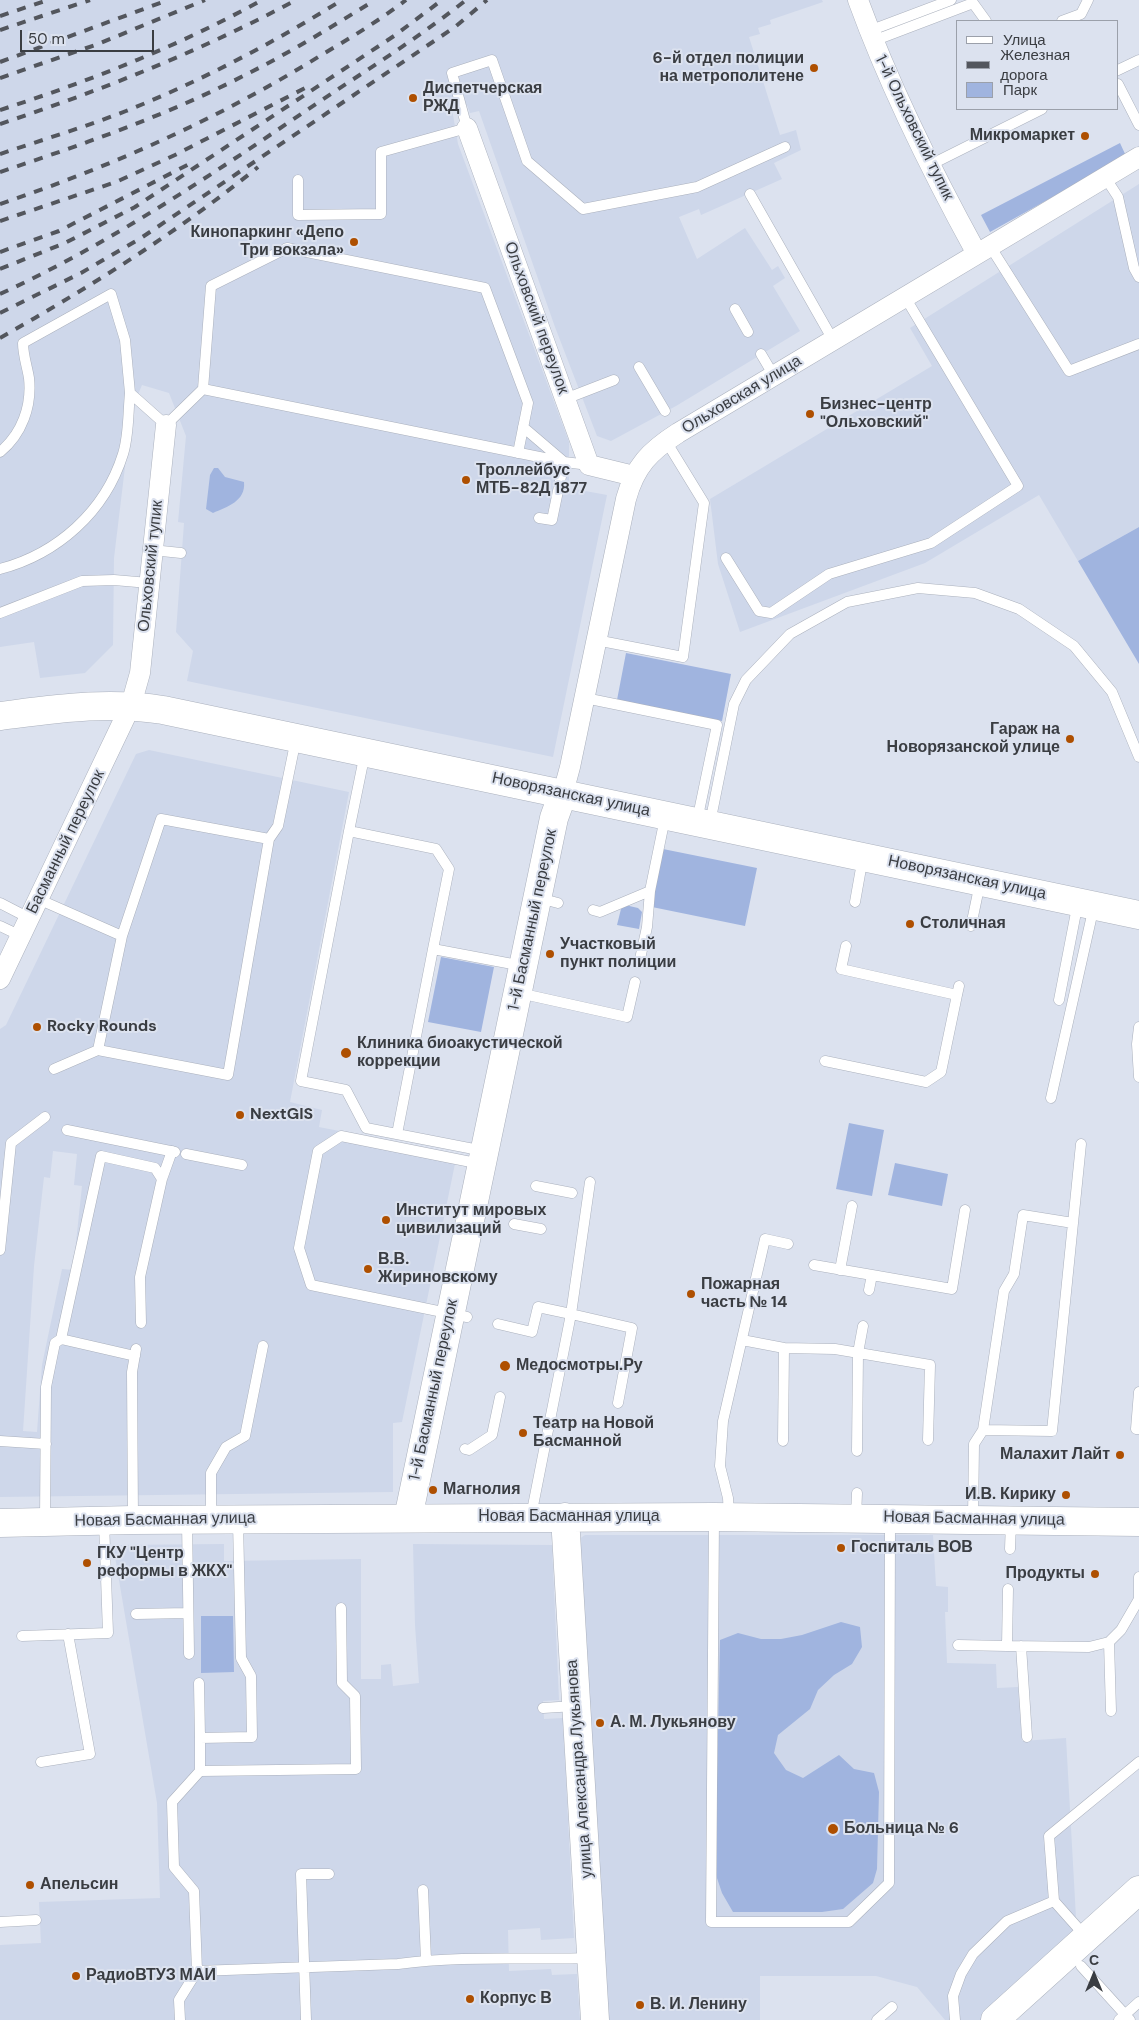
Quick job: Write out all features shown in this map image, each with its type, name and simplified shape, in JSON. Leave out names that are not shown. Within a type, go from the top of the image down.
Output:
[{"type":"street","name":"1-й Ольховский тупик","points":[[858,0],[871,36],[930,165],[984,250]]},
{"type":"street","name":"Ольховский переулок","points":[[467,128],[589,465]]},
{"type":"street","name":"Ольховская улица","points":[[563,793],[585,698],[626,499],[634,476],[647,456],[666,441],[1139,157]]},
{"type":"street","name":"Ольховский тупик","points":[[131,705],[140,673],[166,425]]},
{"type":"street","points":[[589,465],[634,476]]},
{"type":"street","name":"Новорязанская улица","points":[[0,716],[91,705],[131,705],[563,793],[1139,915]]},
{"type":"street","name":"Басманный переулок","points":[[0,978],[131,705]]},
{"type":"street","name":"1-й Басманный переулок","points":[[408,1518],[431,1441],[459,1316],[484,1166],[523,966],[548,900],[554,818],[563,793]]},
{"type":"street","name":"Новая Басманная улица","points":[[0,1523],[104,1520],[722,1517],[857,1505],[890,1518],[1139,1522]]},
{"type":"street","name":"улица Александра Лукьянова","points":[[565,1517],[595,2020]]},
{"type":"street","points":[[995,2020],[1139,1890]]},
{"type":"street","points":[[1021,2020],[1139,1914]]},
{"type":"lane","points":[[871,36],[951,0]]},
{"type":"lane","points":[[1065,20],[1081,14],[1088,0]]},
{"type":"lane","points":[[871,36],[973,2],[985,20]]},
{"type":"lane","points":[[298,180],[298,214],[381,214],[381,152],[467,128],[452,74],[492,60],[527,161],[583,209],[697,187],[785,147]]},
{"type":"lane","points":[[1119,70],[1139,60]]},
{"type":"lane","points":[[1119,86],[1139,125]]},
{"type":"lane","points":[[930,165],[1040,110]]},
{"type":"lane","points":[[1105,177],[1118,197],[1134,268],[1139,277]]},
{"type":"lane","points":[[750,194],[833,340]]},
{"type":"lane","points":[[130,393],[166,425],[203,389],[211,286],[287,248],[485,288],[528,402],[518,453]]},
{"type":"lane","points":[[984,250],[1069,371],[1139,344]]},
{"type":"lane","points":[[0,452],[19,430],[26,413],[29,395],[29,376],[24,358],[23,343],[112,294],[125,340],[130,393],[124,453],[108,488],[91,512],[56,545],[22,563],[0,569]]},
{"type":"lane","points":[[726,558],[758,611],[771,613],[829,574],[931,543],[1018,486],[905,297]]},
{"type":"lane","points":[[735,309],[748,332]]},
{"type":"lane","points":[[761,354],[774,376]]},
{"type":"lane","points":[[639,367],[666,412]]},
{"type":"lane","points":[[565,399],[614,380]]},
{"type":"lane","points":[[203,389],[518,453],[589,465]]},
{"type":"lane","points":[[523,427],[564,462]]},
{"type":"lane","points":[[596,640],[682,657],[704,503],[666,441]]},
{"type":"lane","points":[[539,518],[552,520],[564,462]]},
{"type":"lane","points":[[152,550],[182,553]]},
{"type":"lane","points":[[0,613],[82,581],[149,582]]},
{"type":"lane","points":[[703,823],[734,704],[746,680],[790,634],[847,602],[918,588],[975,593],[1019,609],[1074,646],[1112,692],[1139,757]]},
{"type":"lane","points":[[585,698],[717,725],[703,823]]},
{"type":"lane","points":[[54,1069],[98,1050],[228,1075],[269,838],[278,826],[296,738]]},
{"type":"lane","points":[[365,752],[301,1081],[346,1090],[366,1128],[397,1134],[484,1166]]},
{"type":"lane","points":[[640,959],[647,927],[650,891],[666,815]]},
{"type":"lane","points":[[98,1050],[122,936],[161,819],[269,838]]},
{"type":"lane","points":[[349,831],[436,849],[450,868],[397,1134]]},
{"type":"lane","points":[[855,902],[864,856]]},
{"type":"lane","points":[[971,926],[980,881]]},
{"type":"lane","points":[[593,910],[600,912],[650,891]]},
{"type":"lane","points":[[38,899],[122,936]]},
{"type":"lane","points":[[0,903],[29,918]]},
{"type":"lane","points":[[1059,1000],[1086,903]]},
{"type":"lane","points":[[1051,1098],[1086,903]]},
{"type":"lane","points":[[0,926],[21,936]]},
{"type":"lane","points":[[826,1061],[926,1082],[941,1072],[958,990],[841,969],[846,946]]},
{"type":"lane","points":[[433,949],[523,966]]},
{"type":"lane","points":[[518,993],[627,1017],[635,982]]},
{"type":"lane","points":[[1139,1027],[1137,1044],[1139,1077]]},
{"type":"lane","points":[[0,1250],[10,1143],[45,1117]]},
{"type":"lane","points":[[68,1130],[174,1151],[162,1179],[140,1277],[141,1323]]},
{"type":"lane","points":[[459,1316],[311,1285],[299,1248],[318,1151],[341,1136],[484,1166]]},
{"type":"lane","points":[[983,1430],[1052,1431],[1081,1144]]},
{"type":"lane","points":[[186,1154],[242,1165]]},
{"type":"lane","points":[[61,1339],[101,1156],[155,1168],[162,1179]]},
{"type":"lane","points":[[531,1518],[571,1314],[590,1182]]},
{"type":"lane","points":[[536,1186],[572,1193]]},
{"type":"lane","points":[[840,1270],[852,1206]]},
{"type":"lane","points":[[814,1265],[952,1289],[965,1210]]},
{"type":"lane","points":[[973,1519],[974,1444],[983,1430],[1004,1291],[1014,1274],[1023,1215],[1073,1223]]},
{"type":"lane","points":[[514,1224],[541,1229]]},
{"type":"lane","points":[[788,1244],[765,1239],[723,1421],[720,1466],[728,1498],[722,1517],[711,1922],[849,1922],[889,1883],[890,1518]]},
{"type":"lane","points":[[869,1290],[872,1275]]},
{"type":"lane","points":[[498,1324],[532,1332],[538,1308],[632,1328],[618,1403]]},
{"type":"lane","points":[[857,1451],[858,1353],[863,1326]]},
{"type":"lane","points":[[45,1521],[46,1387],[55,1343],[61,1339],[136,1352],[132,1372],[133,1520]]},
{"type":"lane","points":[[742,1340],[784,1348],[835,1349],[930,1365],[928,1440]]},
{"type":"lane","points":[[189,1654],[188,1613],[199,1520],[211,1473],[226,1447],[244,1436],[263,1346]]},
{"type":"lane","points":[[783,1441],[784,1348]]},
{"type":"lane","points":[[1139,1392],[1136,1429],[1139,1429]]},
{"type":"lane","points":[[464,1449],[468,1450],[492,1436],[500,1397]]},
{"type":"lane","points":[[0,1441],[46,1444]]},
{"type":"lane","points":[[22,1636],[108,1633],[104,1520]]},
{"type":"lane","points":[[200,1738],[252,1737],[251,1676],[241,1658],[238,1520]]},
{"type":"lane","points":[[1010,1549],[1011,1520]]},
{"type":"lane","points":[[958,1646],[1089,1647],[1109,1642],[1121,1630],[1138,1598],[1139,1578]]},
{"type":"lane","points":[[1007,1646],[1008,1589]]},
{"type":"lane","points":[[200,1771],[356,1769],[355,1696],[342,1683],[341,1608]]},
{"type":"lane","points":[[136,1614],[188,1613]]},
{"type":"lane","points":[[41,1762],[90,1754],[68,1634]]},
{"type":"lane","points":[[1109,1642],[1111,1711]]},
{"type":"lane","points":[[1021,1646],[1027,1737]]},
{"type":"lane","points":[[180,2020],[179,2000],[196,1971],[194,1891],[174,1867],[172,1802],[200,1771],[199,1683]]},
{"type":"lane","points":[[543,1708],[576,1706]]},
{"type":"lane","points":[[1086,1938],[1054,1902],[1049,1836],[1139,1762]]},
{"type":"lane","points":[[306,2020],[301,1874],[329,1874]]},
{"type":"lane","points":[[423,1890],[426,1960]]},
{"type":"lane","points":[[955,2020],[953,1996],[961,1974],[973,1954],[1008,1921],[1054,1902]]},
{"type":"lane","points":[[0,1922],[36,1920]]},
{"type":"lane","points":[[196,1971],[398,1964],[426,1960],[508,1956],[550,1959],[592,1958]]},
{"type":"lane","points":[[1082,1966],[1125,2018],[1139,2002]]},
{"type":"lane","points":[[877,2020],[892,2007]]},
{"type":"shaded area","points":[[0,0],[822,0],[823,2],[770,20],[771,24],[758,28],[760,34],[749,37],[780,135],[796,130],[801,150],[774,163],[782,179],[701,215],[699,209],[679,217],[697,259],[745,228],[772,270],[778,266],[785,278],[773,286],[800,331],[676,406],[611,441],[597,436],[555,327],[479,111],[470,113],[467,105],[452,109],[458,144],[569,442],[569,488],[607,495],[553,757],[187,681],[193,651],[176,632],[184,523],[178,522],[186,436],[169,393],[142,385],[132,409],[114,558],[113,645],[85,673],[40,678],[34,642],[0,647]]},
{"type":"shaded area","points":[[1139,184],[1139,527],[1078,561],[1039,495],[925,563],[740,632],[718,564],[710,499],[932,366],[910,328]]},
{"type":"shaded area","points":[[149,750],[349,792],[290,1102],[322,1110],[319,1127],[457,1154],[402,1422],[393,1423],[393,1492],[0,1497],[0,1029],[6,1025],[136,754]],"holes":[[[53,1151],[77,1154],[74,1185],[82,1186],[73,1270],[62,1269],[42,1365],[37,1432],[23,1431],[34,1266],[44,1177],[50,1178]]]},
{"type":"shaded area","name":"Больница № 6","points":[[585,1535],[933,1535],[936,1586],[948,1587],[948,1612],[945,1612],[947,1663],[996,1664],[997,1688],[1018,1687],[1022,1741],[1066,1738],[1076,1918],[1082,1928],[981,2020],[945,2020],[917,1987],[876,1976],[760,1976],[760,2020],[607,2020],[579,1539]]},
{"type":"shaded area","points":[[224,1544],[224,1561],[361,1559],[361,1679],[381,1679],[381,1665],[391,1664],[393,1686],[419,1683],[413,1544],[552,1545],[559,1700],[543,1701],[544,1719],[563,1718],[574,1938],[541,1940],[540,1928],[508,1930],[509,1971],[551,1969],[552,1975],[577,1974],[580,2020],[0,2020],[0,1945],[41,1943],[39,1902],[160,1898],[157,1803],[113,1545]]},
{"type":"green space","points":[[1120,143],[1126,156],[990,232],[981,215]]},
{"type":"green space","points":[[214,468],[218,468],[225,477],[244,482],[244,489],[239,499],[213,513],[206,509],[210,475]]},
{"type":"green space","points":[[1139,527],[1139,664],[1078,561]]},
{"type":"green space","points":[[626,653],[731,674],[722,721],[617,700]]},
{"type":"green space","points":[[663,849],[757,868],[745,926],[652,907]]},
{"type":"green space","points":[[625,905],[638,908],[642,912],[639,929],[617,925],[621,909]]},
{"type":"green space","points":[[441,957],[494,967],[481,1032],[428,1022]]},
{"type":"green space","points":[[849,1123],[884,1130],[872,1196],[836,1189]]},
{"type":"green space","points":[[895,1163],[948,1174],[942,1206],[888,1195]]},
{"type":"green space","points":[[201,1616],[233,1616],[234,1672],[201,1673]]},
{"type":"green space","points":[[841,1622],[860,1627],[862,1647],[852,1664],[834,1675],[818,1690],[810,1709],[778,1735],[774,1753],[786,1770],[803,1778],[839,1755],[854,1769],[874,1773],[879,1792],[877,1869],[873,1883],[843,1909],[822,1912],[733,1912],[722,1893],[715,1872],[720,1640],[738,1633],[761,1639],[781,1639],[802,1635]]},
{"type":"railway","points":[[0,16],[48,0]]},
{"type":"railway","points":[[0,30],[90,0]]},
{"type":"railway","points":[[0,62],[168,0]]},
{"type":"railway","points":[[0,78],[98,44],[205,0]]},
{"type":"railway","points":[[0,110],[101,75],[199,33],[262,0]]},
{"type":"railway","points":[[0,124],[113,83],[187,53],[296,0]]},
{"type":"railway","points":[[0,154],[111,117],[182,87],[263,46],[342,0]]},
{"type":"railway","points":[[0,172],[63,151],[187,103],[296,48],[375,0]]},
{"type":"railway","points":[[0,204],[125,156],[246,99],[366,28],[406,0]]},
{"type":"railway","points":[[0,269],[65,243],[135,207],[394,36],[442,0]]},
{"type":"railway","points":[[0,294],[80,254],[157,208],[233,160],[388,56],[466,0]]},
{"type":"railway","points":[[0,313],[81,273],[141,238],[455,27],[487,0]]},
{"type":"railway","points":[[0,221],[116,182],[175,155],[309,86]]},
{"type":"railway","points":[[0,252],[59,231],[193,162]]},
{"type":"railway","points":[[0,338],[133,258],[197,214],[258,167]]},
{"type":"place","name":"6-й отдел полиции на метрополитене","points":[[814,68]]},
{"type":"place","name":"Диспетчерская РЖД","points":[[413,98]]},
{"type":"place","name":"Микромаркет","points":[[1085,136]]},
{"type":"place","name":"Кинопаркинг «Депо Три вокзала»","points":[[354,242]]},
{"type":"place","name":"Бизнес-центр \"Ольховский\"","points":[[810,414]]},
{"type":"place","name":"Троллейбус МТБ-82Д 1877","points":[[466,480]]},
{"type":"place","name":"Гараж на Новорязанской улице","points":[[1070,739]]},
{"type":"place","name":"Столичная","points":[[910,924]]},
{"type":"place","name":"Участковый пункт полиции","points":[[550,954]]},
{"type":"place","name":"Rocky Rounds","points":[[37,1027]]},
{"type":"place","name":"Клиника биоакустической коррекции","points":[[346,1053]]},
{"type":"place","name":"NextGIS","points":[[240,1115]]},
{"type":"place","name":"Институт мировых цивилизаций","points":[[386,1220]]},
{"type":"place","name":"В.В. Жириновскому","points":[[368,1269]]},
{"type":"place","name":"Пожарная часть № 14","points":[[691,1294]]},
{"type":"place","name":"Медосмотры.Ру","points":[[505,1366]]},
{"type":"place","name":"Театр на Новой Басманной","points":[[523,1433]]},
{"type":"place","name":"Малахит Лайт","points":[[1120,1455]]},
{"type":"place","name":"Магнолия","points":[[433,1490]]},
{"type":"place","name":"И.В. Кирику","points":[[1066,1495]]},
{"type":"place","name":"Госпиталь ВОВ","points":[[841,1548]]},
{"type":"place","name":"ГКУ \"Центр реформы в ЖКХ\"","points":[[87,1563]]},
{"type":"place","name":"Продукты","points":[[1095,1574]]},
{"type":"place","name":"А. М. Лукьянову","points":[[600,1723]]},
{"type":"place","name":"Больница № 6","points":[[833,1829]]},
{"type":"place","name":"Апельсин","points":[[30,1885]]},
{"type":"place","name":"РадиоВТУЗ МАИ","points":[[76,1976]]},
{"type":"place","name":"Корпус В","points":[[470,1999]]},
{"type":"place","name":"В. И. Ленину","points":[[640,2005]]}]
